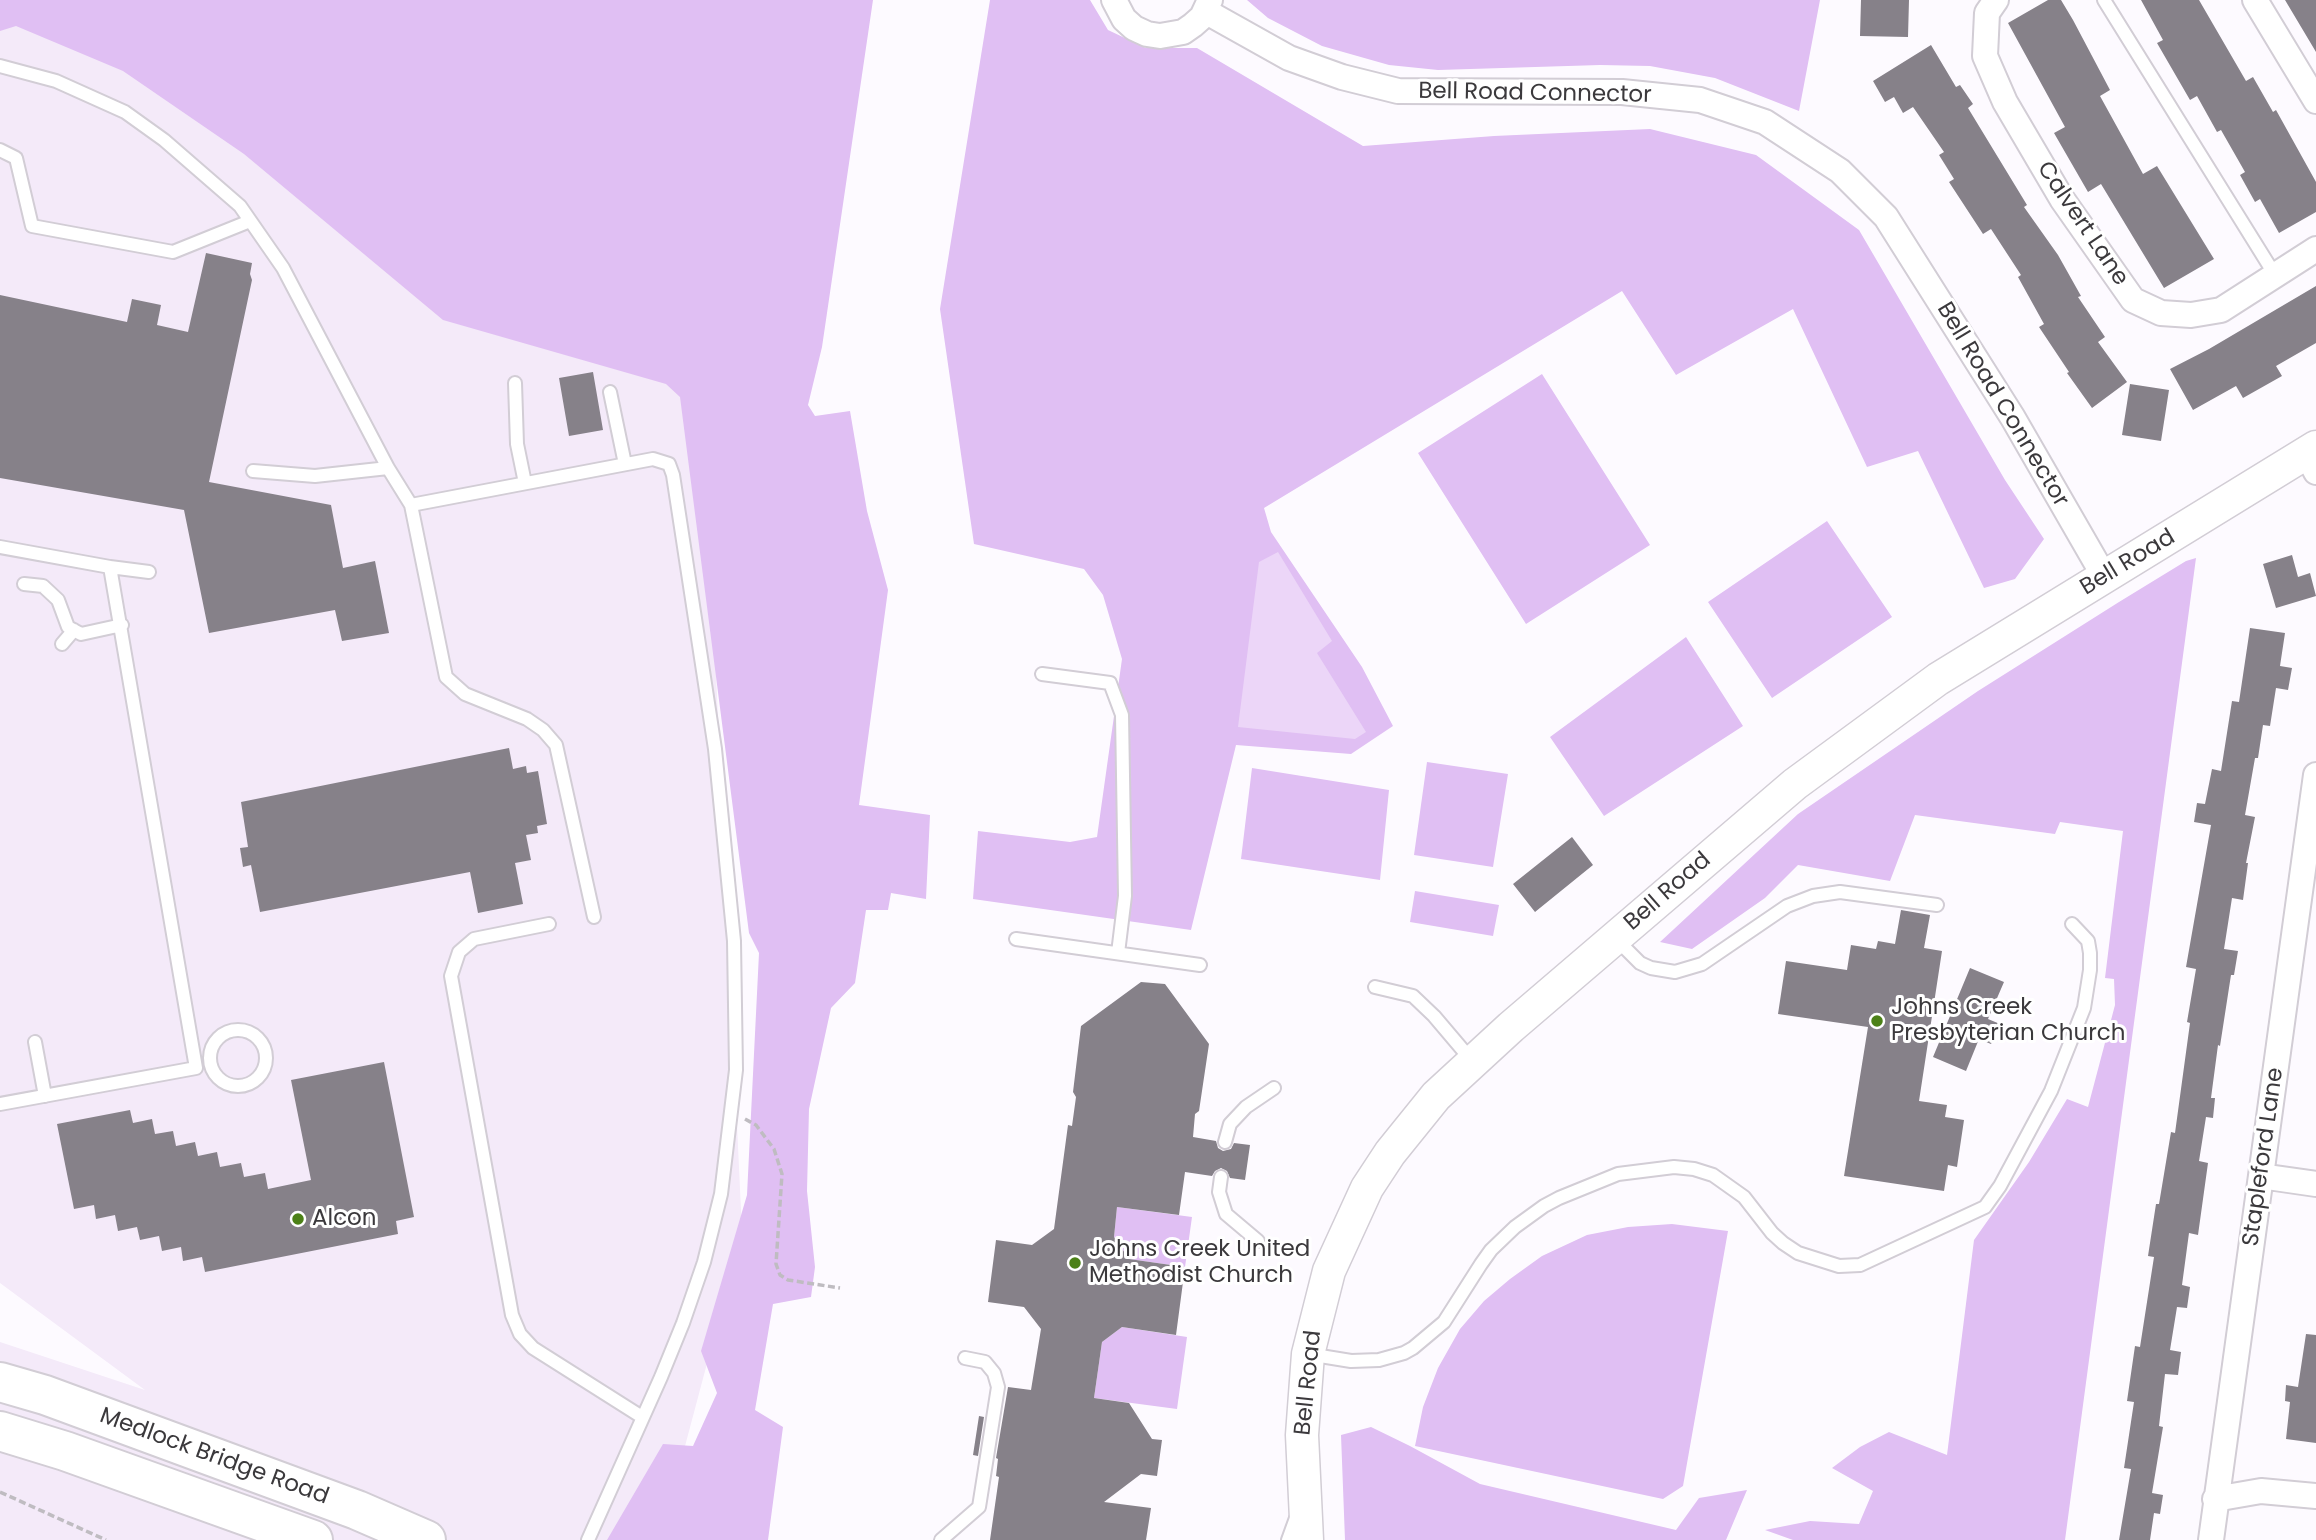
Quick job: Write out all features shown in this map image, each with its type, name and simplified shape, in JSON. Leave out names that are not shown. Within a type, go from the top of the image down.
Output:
[{"type":"highway","name":"Medlock Bridge Road","points":[[0,1382],[46,1395],[344,1505],[426,1540]]},
{"type":"highway","name":"Medlock Bridge Road","points":[[0,1430],[313,1540]]},
{"type":"street","name":"Bell Road Connector","points":[[1114,0],[1124,19],[1134,28],[1160,36],[1183,32],[1193,25],[1208,6],[1289,58],[1342,77],[1398,91],[1622,92],[1700,100],[1765,122],[1840,171],[1886,217],[2013,418],[2104,576]]},
{"type":"street","name":"Calvert Lane","points":[[1996,0],[1987,13],[1985,56],[2005,102],[2062,199],[2133,300],[2161,313],[2191,315],[2221,310],[2316,249]]},
{"type":"street","points":[[2255,0],[2316,101]]},
{"type":"street","name":"Bell Road","points":[[1307,1540],[1302,1435],[1308,1354],[1329,1271],[1367,1188],[1416,1118],[1473,1062],[1806,776],[1938,679],[2104,576],[2313,457]]},
{"type":"street","name":"Stapleford Lane","points":[[2211,1540],[2316,775]]},
{"type":"street","points":[[2261,1176],[2316,1184]]},
{"type":"street","points":[[2216,1499],[2261,1491],[2316,1496]]},
{"type":"lane","points":[[2104,0],[2275,275]]},
{"type":"lane","points":[[0,66],[56,81],[125,112],[173,148],[240,206],[284,268],[388,468],[411,505],[446,677],[465,694],[527,719],[543,730],[556,745],[594,917]]},
{"type":"lane","points":[[0,150],[16,158],[32,226],[173,252],[250,220]]},
{"type":"lane","points":[[515,383],[517,444],[525,483]]},
{"type":"lane","points":[[610,392],[625,464]]},
{"type":"lane","points":[[411,505],[653,459],[669,464],[677,498],[715,749],[734,941],[736,1070],[721,1194],[704,1262],[683,1323],[588,1540]]},
{"type":"lane","points":[[253,471],[315,476],[388,468]]},
{"type":"lane","points":[[0,547],[149,572]]},
{"type":"lane","points":[[110,567],[196,1068]]},
{"type":"lane","points":[[24,584],[43,586],[58,600],[68,627],[81,634],[122,625]]},
{"type":"lane","points":[[62,645],[74,630]]},
{"type":"lane","points":[[1042,674],[1110,683],[1122,715],[1125,896],[1118,953]]},
{"type":"lane","points":[[1615,938],[1640,963],[1651,968],[1675,971],[1702,964],[1787,906],[1813,895],[1840,892],[1937,905]]},
{"type":"lane","points":[[1308,1354],[1351,1361],[1393,1357],[1413,1349],[1444,1322],[1486,1257],[1515,1227],[1559,1198],[1618,1174],[1685,1167],[1713,1175],[1744,1197],[1783,1243],[1803,1255],[1839,1266],[1860,1265],[1984,1207],[2000,1186],[2051,1091],[2084,1007],[2090,953],[2088,941],[2071,923]]},
{"type":"lane","points":[[549,924],[474,939],[459,952],[451,976],[512,1314],[520,1334],[534,1348],[642,1417]]},
{"type":"lane","points":[[1016,939],[1200,965]]},
{"type":"lane","points":[[1375,987],[1413,996],[1473,1062]]},
{"type":"lane","points":[[232,1030],[250,1032],[264,1044],[267,1053],[263,1072],[257,1079],[240,1086],[222,1081],[211,1066],[210,1057],[216,1040],[232,1030]]},
{"type":"lane","points":[[35,1042],[45,1096]]},
{"type":"lane","points":[[0,1104],[211,1066]]},
{"type":"lane","points":[[1225,1142],[1230,1124],[1246,1107],[1274,1088]]},
{"type":"lane","points":[[1221,1177],[1219,1192],[1226,1214],[1258,1241]]},
{"type":"lane","points":[[941,1540],[979,1507],[998,1387],[994,1373],[985,1363],[964,1358]]},
{"type":"lane","points":[[1288,1540],[1305,1495]]},
{"type":"path","points":[[731,1111],[756,1125],[774,1149],[782,1174],[776,1264],[780,1275],[788,1280],[840,1288]]},
{"type":"path","points":[[0,1492],[106,1540]]},
{"type":"shaded area","points":[[0,0],[661,0],[706,460],[742,1232],[660,1540],[0,1540],[0,1342],[145,1390],[0,1283]]},
{"type":"shaded area","points":[[0,0],[873,0],[822,347],[808,405],[815,416],[850,411],[867,511],[888,590],[859,805],[930,815],[926,899],[891,893],[888,910],[866,910],[855,983],[831,1008],[809,1109],[807,1191],[815,1267],[811,1297],[773,1304],[755,1410],[783,1427],[768,1540],[607,1540],[663,1444],[693,1446],[717,1393],[701,1351],[747,1195],[759,953],[749,933],[680,397],[666,384],[443,320],[244,154],[123,71],[16,26],[0,31]]},
{"type":"shaded area","points":[[990,0],[1090,0],[1108,30],[1146,48],[1197,48],[1363,146],[1494,136],[1650,129],[1756,155],[1859,230],[2005,480],[2044,539],[2015,579],[1984,588],[1918,451],[1867,467],[1793,309],[1676,375],[1622,291],[1264,508],[1271,532],[1362,667],[1393,726],[1351,754],[1236,745],[1191,930],[973,899],[978,831],[1070,842],[1097,837],[1122,659],[1103,595],[1084,569],[974,544],[940,309]]},
{"type":"shaded area","points":[[1247,0],[1820,0],[1799,111],[1715,78],[1650,66],[1438,70],[1389,65],[1322,46],[1268,18]]},
{"type":"shaded area","points":[[1542,374],[1650,545],[1526,624],[1418,453]]},
{"type":"shaded area","points":[[1827,521],[1892,617],[1772,698],[1708,602]]},
{"type":"shaded area","points":[[1278,552],[1332,641],[1317,653],[1366,732],[1355,739],[1238,727],[1259,562]]},
{"type":"shaded area","points":[[2196,558],[2065,1540],[1793,1540],[1765,1530],[1810,1521],[1859,1524],[1873,1491],[1832,1468],[1860,1447],[1889,1432],[1947,1455],[1974,1240],[2029,1162],[2067,1099],[2088,1107],[2115,1005],[2114,979],[2105,978],[2123,831],[2060,822],[2055,834],[1915,815],[1890,881],[1798,865],[1765,898],[1692,949],[1660,942],[1798,814],[1978,691],[2186,561]]},
{"type":"shaded area","points":[[1686,637],[1743,726],[1604,816],[1550,737]]},
{"type":"shaded area","points":[[1427,762],[1508,774],[1493,867],[1414,855]]},
{"type":"shaded area","points":[[1252,768],[1389,790],[1380,880],[1241,859]]},
{"type":"shaded area","points":[[1415,891],[1499,905],[1493,936],[1410,922]]},
{"type":"shaded area","points":[[1117,1207],[1192,1217],[1185,1267],[1129,1259],[1114,1237]]},
{"type":"shaded area","points":[[1672,1224],[1728,1231],[1683,1486],[1663,1499],[1415,1446],[1423,1407],[1438,1368],[1460,1329],[1484,1301],[1542,1256],[1587,1235],[1628,1227]]},
{"type":"shaded area","points":[[1122,1327],[1187,1337],[1177,1409],[1094,1398],[1102,1342]]},
{"type":"shaded area","points":[[1371,1427],[1480,1484],[1676,1530],[1699,1498],[1747,1490],[1726,1540],[1345,1540],[1341,1435]]},
{"type":"building","points":[[1861,0],[1909,0],[1908,37],[1860,36]]},
{"type":"building","points":[[2048,0],[2061,0],[2073,20],[2110,90],[2100,96],[2143,174],[2157,166],[2214,259],[2164,288],[2101,184],[2088,192],[2054,133],[2065,127],[2008,23]]},
{"type":"building","points":[[2141,0],[2199,0],[2246,81],[2253,77],[2273,112],[2276,110],[2316,182],[2316,212],[2279,233],[2260,199],[2255,202],[2240,175],[2245,172],[2221,130],[2217,132],[2197,96],[2190,100],[2157,43],[2163,40]]},
{"type":"building","points":[[2285,0],[2316,0],[2316,52]]},
{"type":"building","points":[[1931,45],[1956,87],[1960,85],[1973,104],[1968,108],[2027,205],[2024,207],[2058,255],[2081,296],[2078,297],[2105,337],[2098,342],[2127,382],[2092,408],[2039,327],[2044,324],[2018,277],[2021,275],[1991,229],[1983,234],[1949,182],[1954,179],[1939,155],[1944,152],[1913,107],[1903,113],[1894,97],[1885,102],[1873,81]]},
{"type":"building","points":[[206,253],[252,263],[252,280],[209,482],[331,505],[343,568],[375,561],[389,633],[342,641],[335,610],[209,633],[184,510],[0,478],[0,295],[127,322],[132,299],[161,305],[157,325],[188,332]]},
{"type":"building","points":[[2316,286],[2316,343],[2276,366],[2282,376],[2243,398],[2236,386],[2193,410],[2170,369]]},
{"type":"building","points":[[593,372],[603,430],[569,436],[559,378]]},
{"type":"building","points":[[2130,384],[2169,390],[2161,441],[2122,435]]},
{"type":"building","points":[[2292,555],[2298,577],[2310,573],[2316,596],[2276,608],[2263,564]]},
{"type":"building","points":[[2250,628],[2285,633],[2280,666],[2292,668],[2288,690],[2276,688],[2270,726],[2263,725],[2258,758],[2255,758],[2245,815],[2255,817],[2246,863],[2243,900],[2232,898],[2224,949],[2238,951],[2234,975],[2231,975],[2220,1046],[2218,1045],[2211,1098],[2215,1098],[2213,1118],[2206,1117],[2199,1161],[2208,1163],[2198,1235],[2189,1233],[2182,1285],[2190,1287],[2187,1308],[2177,1307],[2170,1350],[2181,1352],[2178,1375],[2165,1374],[2159,1426],[2163,1427],[2152,1493],[2163,1495],[2160,1514],[2154,1513],[2150,1540],[2119,1540],[2131,1469],[2124,1468],[2134,1402],[2127,1401],[2135,1346],[2140,1347],[2154,1257],[2148,1256],[2156,1204],[2159,1204],[2171,1132],[2175,1133],[2190,1023],[2187,1022],[2196,969],[2186,967],[2211,825],[2194,822],[2197,803],[2205,804],[2212,769],[2221,771],[2232,701],[2239,702]]},
{"type":"building","points":[[509,748],[513,769],[526,766],[527,773],[538,771],[547,824],[537,826],[538,833],[526,835],[531,860],[515,863],[523,904],[478,913],[470,872],[260,912],[251,865],[243,867],[240,848],[248,847],[241,802]]},
{"type":"building","points":[[1572,837],[1593,865],[1535,912],[1513,884]]},
{"type":"building","points":[[1901,910],[1930,915],[1924,948],[1942,951],[1919,1101],[1947,1105],[1945,1117],[1964,1120],[1957,1167],[1948,1165],[1944,1191],[1844,1176],[1868,1027],[1778,1014],[1786,961],[1847,970],[1851,945],[1876,949],[1878,941],[1895,944]]},
{"type":"building","points":[[1970,968],[2004,982],[1988,1019],[2000,1024],[1991,1044],[1979,1039],[1966,1071],[1933,1057]]},
{"type":"building","name":"Johns Creek United Methodist Church","points":[[1141,982],[1165,984],[1209,1044],[1193,1137],[1216,1141],[1218,1148],[1223,1151],[1231,1149],[1234,1143],[1250,1145],[1245,1180],[1230,1178],[1227,1171],[1221,1168],[1212,1176],[1185,1172],[1179,1215],[1117,1207],[1114,1237],[1129,1259],[1185,1267],[1176,1335],[1122,1327],[1102,1342],[1094,1398],[1129,1403],[1152,1439],[1162,1440],[1157,1476],[1141,1474],[1104,1502],[1151,1508],[1146,1540],[990,1540],[999,1477],[996,1476],[996,1458],[1008,1387],[1031,1390],[1041,1329],[1024,1307],[988,1302],[996,1240],[1032,1245],[1054,1229],[1068,1125],[1072,1126],[1076,1097],[1073,1092],[1081,1026]]},
{"type":"building","points":[[384,1062],[414,1217],[396,1221],[398,1234],[205,1272],[202,1257],[183,1261],[181,1247],[162,1251],[159,1236],[140,1240],[137,1227],[118,1231],[115,1215],[96,1219],[94,1205],[74,1209],[57,1124],[130,1110],[133,1123],[152,1119],[155,1134],[173,1131],[176,1146],[195,1142],[198,1156],[217,1152],[220,1167],[241,1163],[244,1177],[265,1173],[268,1189],[311,1180],[291,1080]]},
{"type":"building","points":[[2306,1334],[2316,1335],[2316,1443],[2286,1439],[2290,1402],[2285,1401],[2286,1385],[2298,1387]]},
{"type":"building","points":[[979,1416],[984,1417],[978,1456],[973,1455]]},
{"type":"place","name":"Johns Creek Presbyterian Church","points":[[1877,1021]]},
{"type":"place","name":"Alcon","points":[[298,1219]]},
{"type":"place","name":"Johns Creek United Methodist Church","points":[[1075,1263]]}]
